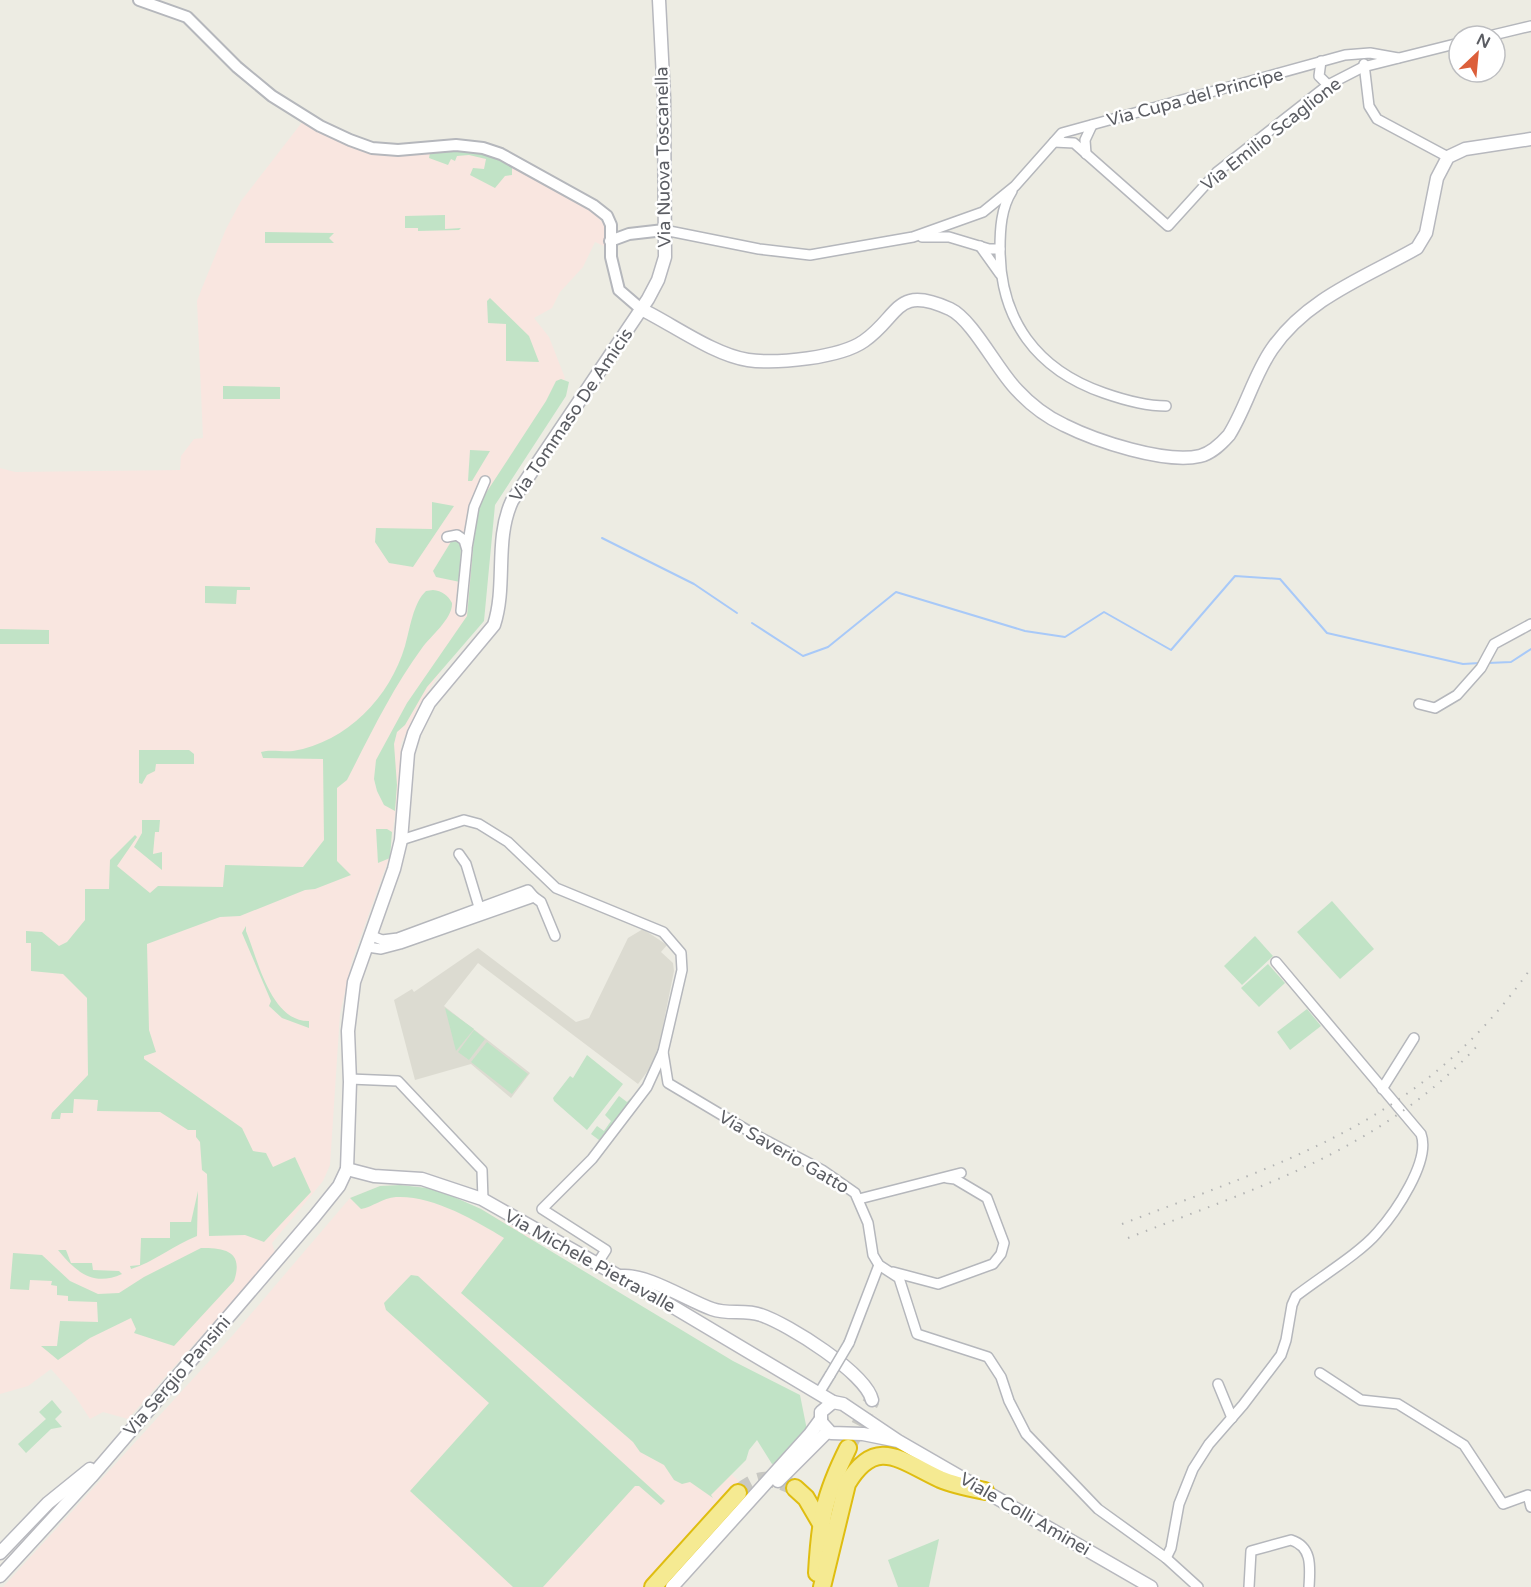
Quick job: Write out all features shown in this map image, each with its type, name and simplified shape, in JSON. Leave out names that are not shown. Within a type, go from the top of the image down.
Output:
[{"type":"highway","points":[[817,1587],[820,1522],[844,1440]]},
{"type":"highway","points":[[822,1587],[846,1484],[854,1471],[867,1460],[894,1456],[942,1480],[985,1491]]},
{"type":"highway","points":[[795,1488],[806,1498],[820,1522]]},
{"type":"highway","points":[[653,1587],[738,1493]]},
{"type":"main road","name":"Via Nuova Toscanella","points":[[641,309],[663,269],[664,98],[659,0]]},
{"type":"main road","points":[[641,309],[725,352],[746,360],[770,361],[850,348],[864,342],[899,304],[910,301],[927,302],[958,313],[1017,390],[1062,425],[1144,452],[1174,458],[1200,456],[1221,444],[1229,435],[1272,349],[1300,317],[1322,299],[1417,248],[1426,233],[1437,178],[1448,157],[1465,149],[1531,139]]},
{"type":"main road","name":"Via Tommaso De Amicis","points":[[346,1169],[350,1080],[348,1031],[354,982],[370,942],[401,840],[408,753],[414,733],[429,703],[494,625],[499,609],[503,524],[512,501],[641,309]]},
{"type":"main road","name":"Via Michele Pietravalle","points":[[346,1169],[374,1176],[422,1179],[483,1200],[833,1402]]},
{"type":"main road","name":"Via Sergio Pansini","points":[[0,1576],[91,1478],[108,1455],[314,1217],[339,1186],[346,1169]]},
{"type":"main road","points":[[618,1277],[640,1278],[713,1309],[753,1312],[775,1321],[843,1366],[865,1386],[872,1400]]},
{"type":"main road","points":[[672,1587],[810,1434],[824,1408],[833,1402],[843,1404],[850,1411],[849,1426],[844,1440]]},
{"type":"main road","name":"Viale Colli Aminei","points":[[850,1411],[1151,1587]]},
{"type":"main road","points":[[820,1419],[828,1431],[844,1440],[898,1441]]},
{"type":"main road","points":[[680,1587],[828,1431]]},
{"type":"main road","points":[[0,1553],[48,1503],[108,1455]]},
{"type":"street","points":[[139,0],[187,17],[237,67],[265,90],[320,126],[372,148],[398,150],[456,145],[483,148],[501,154],[593,205],[607,216],[611,225],[610,241],[620,290],[641,309]]},
{"type":"street","points":[[1507,32],[1531,26]]},
{"type":"street","name":"Via Emilio Scaglione","points":[[1054,142],[1068,141],[1086,154],[1168,226],[1217,172],[1328,85],[1363,67],[1447,46]]},
{"type":"street","points":[[1361,53],[1365,62],[1363,67],[1369,106],[1377,118],[1448,157]]},
{"type":"street","name":"Via Cupa del Principe","points":[[1166,406],[1146,405],[1099,392],[1073,381],[1050,365],[1016,323],[1009,308],[1001,276],[1000,249],[1001,221],[1009,195],[1015,186],[1062,133],[1361,53],[1398,58]]},
{"type":"street","points":[[1321,62],[1319,76],[1328,85]]},
{"type":"street","points":[[1086,154],[1085,140],[1092,125]]},
{"type":"street","name":"Via Cupa del Principe","points":[[664,230],[759,249],[810,255],[913,237],[949,225],[983,212],[1015,186]]},
{"type":"street","points":[[983,212],[995,213],[1001,221]]},
{"type":"street","points":[[611,225],[629,234]]},
{"type":"street","points":[[949,225],[949,237]]},
{"type":"street","points":[[610,241],[629,234],[664,230]]},
{"type":"street","points":[[913,237],[949,237],[1000,249]]},
{"type":"street","points":[[979,245],[1001,276]]},
{"type":"street","points":[[461,611],[465,594],[467,550],[474,507],[485,481]]},
{"type":"street","points":[[447,537],[457,535],[464,540],[467,550]]},
{"type":"street","points":[[1419,704],[1435,708],[1457,695],[1481,668],[1494,644],[1531,624]]},
{"type":"street","points":[[401,840],[464,820],[479,824],[508,842],[556,888],[663,932],[681,953],[682,970],[663,1052],[638,1101],[592,1158],[542,1209],[606,1250],[597,1264]]},
{"type":"street","points":[[459,854],[466,864],[479,907]]},
{"type":"street","points":[[370,942],[398,938],[528,891],[542,902],[555,936]]},
{"type":"street","points":[[370,942],[381,949],[400,944],[534,897]]},
{"type":"street","points":[[1166,1558],[1171,1548],[1179,1504],[1193,1469],[1209,1444],[1232,1418],[1284,1348],[1292,1305],[1296,1296],[1377,1234],[1420,1166],[1425,1148],[1421,1134],[1276,962]]},
{"type":"street","points":[[1382,1089],[1414,1038]]},
{"type":"street","name":"Via Saverio Gatto","points":[[663,1052],[668,1083],[752,1133],[822,1170],[855,1193],[868,1223],[873,1255],[879,1265]]},
{"type":"street","points":[[350,1080],[397,1083],[481,1171],[483,1200]]},
{"type":"street","points":[[859,1199],[961,1173]]},
{"type":"street","points":[[819,1393],[849,1342],[879,1265],[893,1272],[938,1284],[993,1264],[1002,1254],[1004,1243],[987,1198],[956,1179],[947,1178]]},
{"type":"street","points":[[893,1272],[898,1278],[917,1334],[988,1356],[1001,1377],[1009,1401],[1026,1434],[1098,1509],[1166,1558],[1198,1587],[1207,1587]]},
{"type":"street","points":[[1320,1373],[1361,1400],[1398,1404],[1464,1445],[1503,1504],[1528,1495],[1531,1507]]},
{"type":"street","points":[[1218,1384],[1232,1418]]},
{"type":"street","points":[[1249,1587],[1251,1551],[1291,1540],[1302,1545],[1309,1558],[1308,1587]]},
{"type":"shaded area","points":[[303,121],[350,145],[477,151],[512,165],[585,204],[604,224],[606,237],[604,246],[595,242],[583,267],[560,292],[552,308],[534,318],[549,337],[565,378],[491,502],[471,625],[419,705],[401,744],[399,786],[389,858],[352,961],[340,1014],[330,1165],[323,1181],[272,1243],[275,1253],[128,1419],[103,1412],[90,1419],[75,1396],[51,1369],[28,1386],[0,1394],[0,468],[15,472],[180,470],[181,456],[194,439],[203,438],[197,301],[226,229],[241,201]]},
{"type":"shaded area","points":[[643,929],[667,945],[661,952],[673,963],[674,971],[656,1060],[638,1084],[478,963],[444,1006],[530,1073],[511,1098],[471,1064],[415,1080],[394,1000],[412,989],[414,992],[478,948],[576,1022],[589,1018],[628,938]]},
{"type":"shaded area","points":[[400,1185],[481,1209],[531,1237],[722,1466],[751,1492],[664,1587],[3,1587],[233,1335],[350,1198],[380,1186]]},
{"type":"green space","points":[[457,149],[490,155],[512,165],[512,175],[505,176],[495,188],[470,175],[473,168],[484,169],[486,159],[469,155],[457,156],[455,161],[451,159],[448,165],[429,158],[430,153]]},
{"type":"green space","points":[[445,215],[445,229],[461,228],[459,230],[418,231],[418,228],[405,228],[405,216]]},
{"type":"green space","points":[[265,232],[334,233],[329,238],[334,243],[265,243]]},
{"type":"green space","points":[[490,298],[529,336],[539,362],[506,361],[506,324],[488,323],[487,301]]},
{"type":"green space","points":[[561,379],[569,382],[566,396],[495,505],[484,621],[427,687],[405,725],[397,732],[394,744],[397,785],[395,811],[384,805],[377,791],[374,779],[376,760],[407,703],[467,616],[475,526],[482,499],[546,401],[556,381]]},
{"type":"green space","points":[[223,386],[280,387],[280,399],[223,399]]},
{"type":"green space","points":[[470,450],[490,451],[472,481],[468,481]]},
{"type":"green space","points":[[432,502],[454,506],[413,567],[389,563],[375,542],[376,528],[432,529]]},
{"type":"green space","points":[[452,540],[461,543],[460,582],[436,577],[433,571]]},
{"type":"green space","points":[[205,586],[250,587],[250,590],[237,590],[236,604],[205,603]]},
{"type":"green space","points":[[433,590],[444,594],[452,603],[449,615],[411,664],[382,712],[347,780],[337,788],[337,861],[351,875],[315,889],[305,890],[240,916],[220,917],[147,944],[149,1030],[156,1052],[144,1056],[144,1059],[242,1128],[253,1151],[266,1153],[273,1167],[295,1157],[311,1192],[264,1242],[245,1235],[209,1236],[207,1174],[202,1170],[200,1142],[196,1137],[196,1130],[188,1130],[160,1112],[97,1111],[98,1100],[74,1099],[73,1113],[61,1113],[60,1119],[51,1119],[52,1113],[88,1075],[87,998],[63,974],[31,971],[31,943],[26,943],[26,931],[42,932],[59,946],[67,942],[85,920],[85,889],[109,889],[110,860],[135,835],[137,837],[117,866],[150,893],[158,886],[223,887],[225,865],[303,867],[324,840],[323,759],[263,758],[261,752],[293,751],[313,746],[331,738],[364,714],[389,683],[398,665],[418,602],[426,591]]},
{"type":"green space","points":[[0,629],[49,630],[49,644],[0,644]]},
{"type":"green space","points":[[139,750],[189,750],[194,754],[194,764],[156,764],[155,771],[147,775],[142,784],[139,783]]},
{"type":"green space","points":[[142,820],[160,820],[159,832],[155,832],[153,854],[162,852],[162,870],[134,847],[142,833]]},
{"type":"green space","points":[[376,829],[387,829],[392,832],[390,858],[378,863]]},
{"type":"green space","points":[[1332,901],[1374,949],[1340,979],[1297,932]]},
{"type":"green space","points":[[246,926],[261,972],[276,1001],[296,1019],[309,1021],[309,1028],[282,1018],[269,1006],[271,1001],[242,933]]},
{"type":"green space","points":[[1255,936],[1273,956],[1242,985],[1224,966]]},
{"type":"green space","points":[[1268,964],[1285,983],[1259,1007],[1241,988]]},
{"type":"green space","points":[[445,1008],[474,1029],[456,1051]]},
{"type":"green space","points":[[1307,1009],[1321,1026],[1290,1050],[1277,1032]]},
{"type":"green space","points":[[474,1030],[485,1039],[469,1060],[458,1052]]},
{"type":"green space","points":[[487,1042],[528,1074],[512,1094],[471,1062]]},
{"type":"green space","points":[[587,1055],[623,1084],[587,1130],[553,1098],[570,1076],[573,1078]]},
{"type":"green space","points":[[619,1096],[627,1102],[631,1098],[629,1104],[599,1140],[591,1134],[597,1126],[604,1131],[611,1121],[605,1115]]},
{"type":"green space","points":[[400,1185],[436,1189],[481,1209],[733,1361],[800,1395],[808,1435],[782,1462],[772,1464],[757,1440],[749,1450],[746,1460],[711,1495],[713,1498],[690,1482],[682,1484],[674,1480],[664,1465],[640,1452],[633,1442],[461,1293],[504,1238],[453,1210],[424,1200],[396,1197],[361,1209],[350,1198],[380,1186]]},
{"type":"green space","points":[[198,1191],[197,1236],[148,1262],[131,1269],[130,1266],[140,1265],[141,1238],[170,1238],[170,1222],[191,1222]]},
{"type":"green space","points":[[201,1248],[218,1249],[234,1257],[236,1271],[234,1281],[174,1346],[134,1333],[136,1329],[131,1318],[90,1338],[58,1360],[41,1346],[57,1346],[60,1321],[98,1322],[97,1302],[68,1301],[68,1296],[57,1295],[57,1286],[51,1285],[52,1281],[30,1280],[29,1290],[10,1289],[13,1253],[42,1255],[70,1281],[98,1294],[119,1293],[144,1277]]},
{"type":"green space","points":[[58,1250],[66,1250],[71,1263],[92,1263],[93,1270],[119,1271],[122,1274],[102,1279],[86,1275],[72,1265]]},
{"type":"green space","points":[[411,1275],[418,1276],[665,1501],[661,1505],[639,1486],[635,1486],[543,1587],[513,1587],[410,1491],[489,1403],[386,1310],[384,1303]]},
{"type":"green space","points":[[52,1400],[62,1412],[55,1419],[62,1427],[51,1429],[26,1453],[18,1444],[46,1419],[39,1412]]},
{"type":"green space","points":[[939,1539],[929,1587],[898,1587],[888,1560]]},
{"type":"waterway","points":[[602,538],[694,584],[737,613]]},
{"type":"waterway","points":[[752,623],[803,656],[828,647],[896,592],[1025,631],[1065,637],[1104,612],[1171,650],[1235,576],[1280,579],[1327,633],[1463,664],[1480,663]]},
{"type":"waterway","points":[[1488,663],[1511,662],[1531,649]]},
{"type":"tunnel","points":[[848,1447],[872,1400]]},
{"type":"tunnel","points":[[738,1493],[752,1483],[765,1480],[779,1481],[795,1488]]},
{"type":"railway","points":[[1122,1224],[1241,1179],[1296,1155],[1349,1130],[1398,1100],[1445,1064],[1489,1021],[1531,968]]},
{"type":"railway","points":[[1128,1238],[1270,1182],[1316,1162],[1359,1139],[1402,1112],[1442,1080],[1480,1043]]}]
